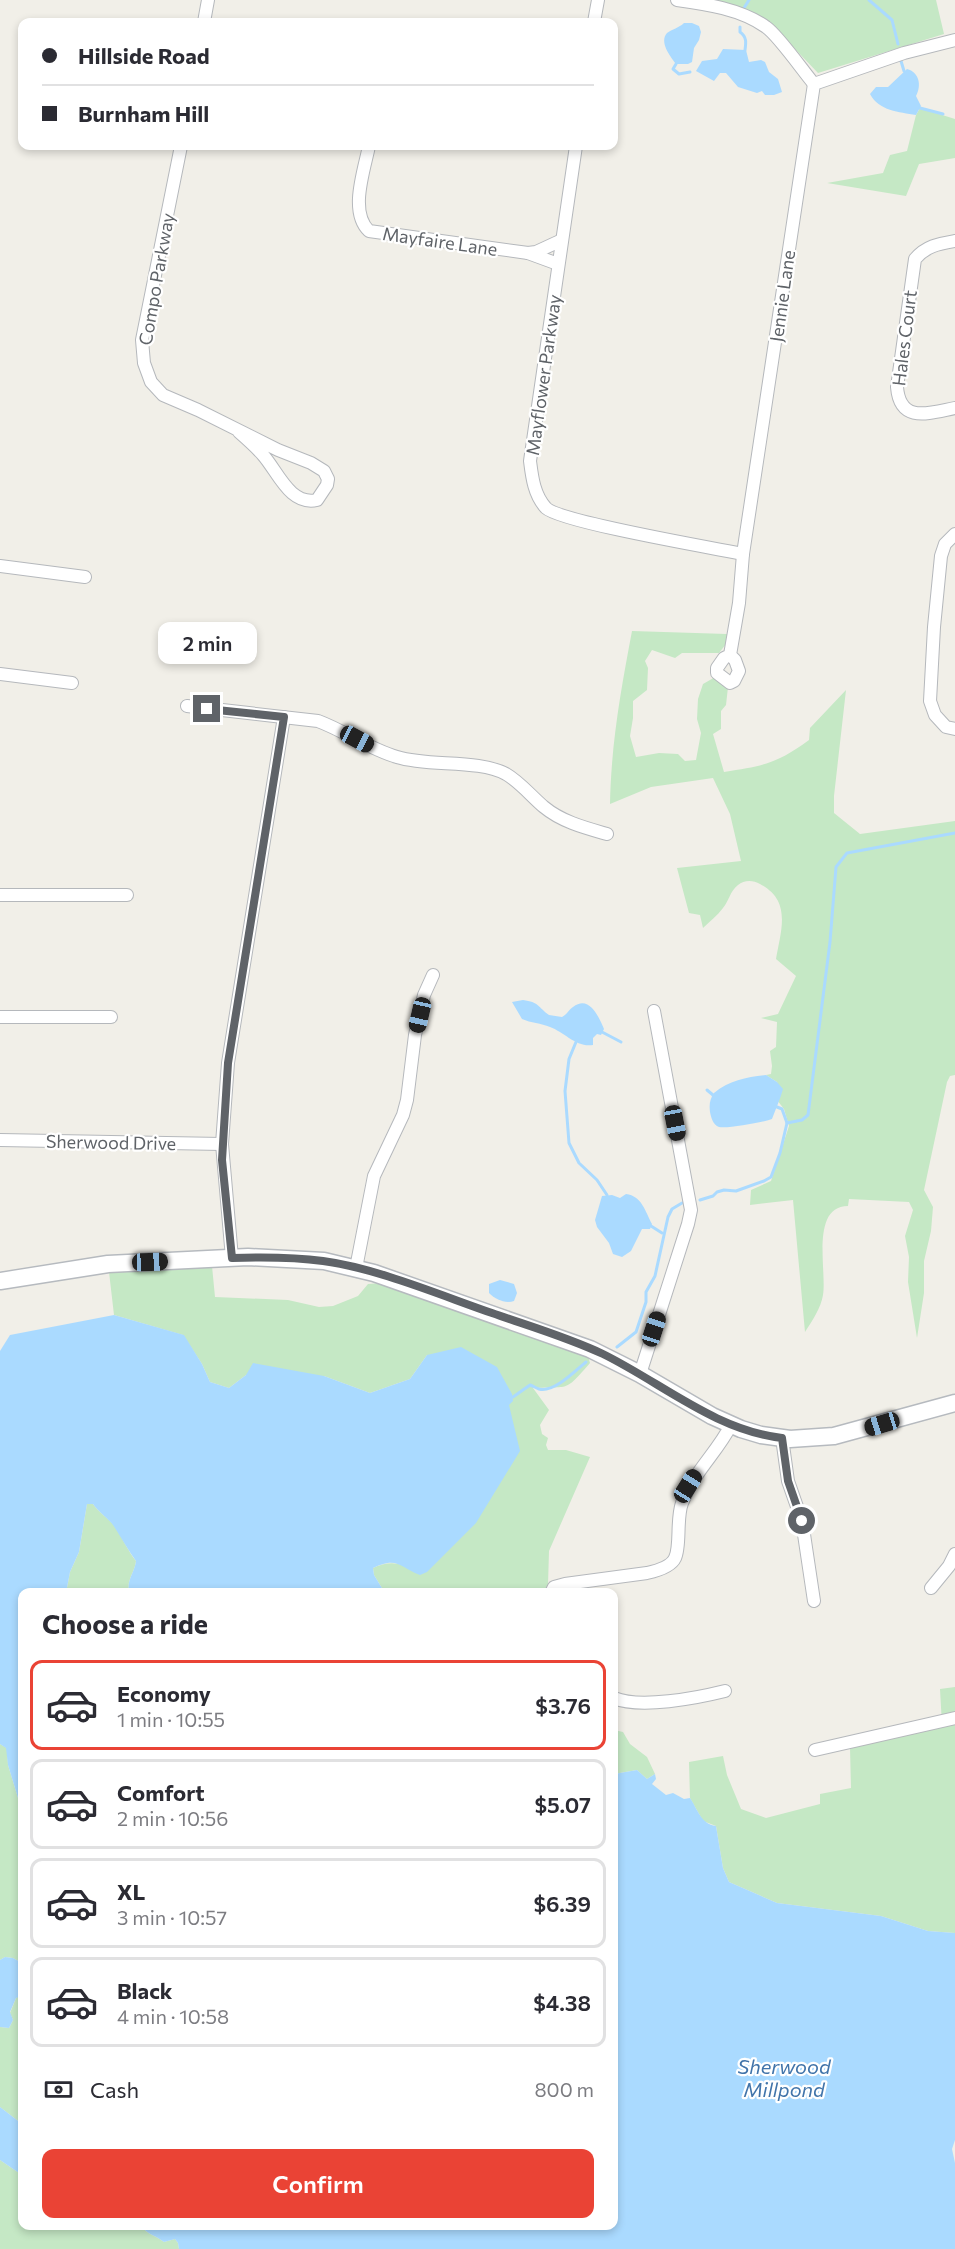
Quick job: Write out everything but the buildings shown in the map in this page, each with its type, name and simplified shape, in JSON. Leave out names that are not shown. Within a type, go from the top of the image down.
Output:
[{"type":"street","points":[[205,18],[208,0]]},
{"type":"street","points":[[595,18],[598,0]]},
{"type":"street","points":[[677,0],[706,4],[738,14],[767,27],[814,84],[904,53],[955,40]]},
{"type":"street","name":"Jennie Lane","points":[[730,655],[739,603],[743,554],[814,84]]},
{"type":"street","name":"Compo Parkway","points":[[180,150],[142,340],[144,363],[151,382],[163,395],[324,471],[328,478],[327,485],[317,500],[309,502],[298,498],[285,485],[264,455],[239,432]]},
{"type":"street","name":"Mayfaire Lane","points":[[368,150],[358,204],[359,217],[369,231],[528,253],[558,264]]},
{"type":"street","name":"Mayflower Parkway","points":[[575,150],[530,461],[535,491],[547,509],[577,520],[743,554]]},
{"type":"street","name":"Mayfaire Lane","points":[[528,253],[536,252],[562,240]]},
{"type":"street","name":"Hales Court","points":[[955,241],[936,244],[923,250],[915,260],[897,387],[898,399],[904,409],[914,413],[926,414],[955,408]]},
{"type":"street","points":[[955,534],[945,544],[941,556],[934,624],[930,700],[935,715],[946,727],[955,729]]},
{"type":"street","points":[[0,566],[85,577]]},
{"type":"street","points":[[0,674],[72,683]]},
{"type":"street","points":[[187,706],[318,722],[397,758],[477,767],[506,774],[547,810],[580,827],[608,834]]},
{"type":"street","points":[[232,1258],[222,1143],[228,1063],[284,717]]},
{"type":"street","points":[[0,895],[127,895]]},
{"type":"street","points":[[356,1268],[374,1176],[403,1115],[407,1100],[415,1035],[424,995],[433,975]]},
{"type":"street","points":[[640,1374],[691,1210],[654,1011]]},
{"type":"street","points":[[0,1017],[111,1017]]},
{"type":"street","name":"Sherwood Drive","points":[[0,1140],[222,1143]]},
{"type":"street","points":[[0,1281],[108,1264],[287,1257],[324,1261],[356,1268],[573,1342],[602,1354],[731,1425],[760,1435],[782,1438],[818,1438],[850,1432],[955,1403]]},
{"type":"street","points":[[554,1588],[565,1584],[647,1573],[671,1563],[676,1554],[680,1508],[688,1486],[731,1425]]},
{"type":"street","points":[[782,1438],[788,1481],[802,1521],[814,1601]]},
{"type":"street","points":[[931,1588],[949,1566],[955,1554]]},
{"type":"street","points":[[618,1699],[625,1702],[645,1702],[702,1696],[725,1691]]},
{"type":"street","points":[[815,1750],[955,1718]]},
{"type":"green space","points":[[715,0],[936,0],[944,34],[818,73],[769,22],[737,6]]},
{"type":"green space","points":[[920,108],[955,119],[955,158],[919,164],[906,196],[827,183],[883,173],[890,155],[907,151],[916,115]]},
{"type":"green space","points":[[632,631],[727,634],[726,644],[719,653],[682,653],[675,658],[652,650],[645,661],[648,668],[647,690],[633,701],[630,736],[636,757],[659,753],[678,754],[685,761],[696,760],[701,733],[697,719],[698,699],[703,684],[717,676],[728,687],[726,705],[721,711],[721,729],[713,734],[724,772],[769,763],[809,740],[810,728],[846,690],[834,813],[860,834],[955,821],[955,1075],[950,1076],[947,1082],[924,1190],[933,1207],[931,1231],[924,1261],[924,1293],[917,1338],[908,1282],[909,1257],[905,1236],[913,1210],[909,1202],[849,1199],[848,1206],[836,1209],[829,1217],[824,1228],[822,1300],[805,1332],[793,1200],[750,1205],[751,1190],[771,1181],[789,1126],[784,1109],[777,1100],[781,1095],[777,1082],[766,1075],[771,1074],[770,1051],[776,1047],[777,1022],[761,1018],[778,1014],[796,976],[776,959],[782,917],[777,899],[760,884],[749,881],[738,885],[721,911],[703,928],[700,915],[689,913],[677,868],[741,861],[730,814],[713,778],[651,787],[610,804],[614,739]]},
{"type":"green space","points":[[212,1266],[215,1297],[288,1300],[319,1307],[333,1306],[358,1296],[368,1284],[382,1283],[588,1356],[590,1363],[570,1384],[560,1387],[533,1388],[549,1410],[540,1425],[542,1434],[548,1438],[546,1445],[548,1450],[566,1450],[590,1457],[549,1551],[548,1585],[546,1588],[382,1588],[374,1575],[373,1568],[394,1563],[414,1572],[427,1355],[410,1379],[370,1393],[324,1376],[246,1375],[229,1388],[210,1382],[202,1364],[183,1335],[114,1315],[109,1272]]},
{"type":"green space","points":[[87,1504],[93,1504],[114,1525],[136,1561],[129,1588],[67,1588],[70,1572],[79,1552]]},
{"type":"green space","points":[[955,1687],[955,1933],[928,1931],[881,1916],[777,1903],[729,1882],[723,1868],[716,1826],[703,1821],[690,1798],[689,1762],[723,1756],[727,1775],[741,1809],[766,1818],[820,1804],[820,1794],[851,1788],[850,1748],[942,1725],[940,1689]]},
{"type":"green space","points":[[618,1731],[623,1732],[630,1744],[647,1757],[655,1774],[647,1779],[637,1770],[618,1773]]},
{"type":"green space","points":[[0,1744],[7,1748],[8,1765],[18,1798],[18,1961],[5,1957],[0,1960]]},
{"type":"green space","points":[[18,1997],[18,2121],[0,2107],[0,2027],[9,2028],[13,2020],[10,2013]]},
{"type":"green space","points":[[0,2160],[18,2172],[18,2230],[145,2230],[164,2242],[175,2239],[179,2249],[0,2249]]},
{"type":"water","points":[[684,23],[699,26],[701,32],[694,48],[692,62],[676,64],[666,49],[664,41],[667,33]]},
{"type":"water","points":[[723,49],[746,50],[749,62],[761,60],[765,62],[769,72],[778,79],[782,92],[765,95],[762,91],[757,93],[738,87],[726,73],[720,73],[714,81],[696,71],[702,61],[717,59]]},
{"type":"water","points":[[907,69],[917,76],[918,80],[919,88],[916,96],[921,106],[916,115],[896,112],[884,107],[870,94],[876,87],[888,87]]},
{"type":"water","points":[[523,1000],[535,1004],[549,1015],[562,1017],[573,1007],[584,1003],[593,1009],[604,1029],[601,1035],[597,1034],[593,1038],[593,1045],[576,1042],[555,1029],[522,1019],[512,1002]]},
{"type":"water","points":[[766,1075],[783,1089],[772,1119],[730,1127],[715,1125],[710,1109],[714,1093],[732,1082]]},
{"type":"water","points":[[626,1194],[639,1201],[652,1224],[650,1229],[642,1229],[631,1251],[622,1257],[613,1254],[595,1220],[602,1196],[612,1195],[620,1198]]},
{"type":"water","points":[[500,1280],[514,1284],[517,1293],[514,1301],[500,1300],[489,1293],[489,1284]]},
{"type":"water","points":[[114,1315],[184,1335],[210,1382],[229,1388],[246,1375],[253,1363],[324,1376],[370,1393],[410,1379],[427,1355],[461,1347],[497,1367],[512,1394],[513,1401],[509,1405],[520,1451],[476,1523],[427,1572],[420,1575],[393,1563],[373,1568],[374,1575],[382,1588],[129,1588],[136,1561],[110,1522],[93,1504],[87,1504],[79,1552],[70,1572],[67,1588],[18,1588],[18,1798],[8,1765],[6,1748],[0,1744],[0,1351],[10,1335]]},
{"type":"water","name":"Sherwood Millpond","points":[[637,1770],[647,1779],[655,1774],[656,1779],[652,1784],[666,1795],[673,1793],[684,1799],[690,1798],[703,1819],[716,1826],[723,1868],[729,1882],[777,1903],[881,1916],[928,1931],[955,1933],[955,2140],[952,2149],[955,2163],[955,2249],[179,2249],[175,2239],[164,2242],[145,2230],[618,2230],[618,1773]]},
{"type":"water","points":[[5,1957],[18,1961],[18,1997],[10,2012],[13,2020],[9,2028],[0,2027],[0,1960]]},
{"type":"water","points":[[0,2107],[18,2121],[18,2172],[0,2160]]},
{"type":"waterway","points":[[744,8],[749,0]]},
{"type":"waterway","points":[[869,0],[892,20],[898,44]]},
{"type":"waterway","points":[[740,27],[745,40],[745,50]]},
{"type":"waterway","points":[[901,61],[904,71]]},
{"type":"waterway","points":[[676,64],[673,69],[679,74],[690,72]]},
{"type":"waterway","points":[[920,108],[943,114]]},
{"type":"waterway","points":[[700,1200],[724,1190],[736,1191],[771,1177],[780,1153],[787,1123],[802,1120],[808,1115],[830,942],[836,867],[847,853],[955,833]]},
{"type":"waterway","points":[[602,1032],[621,1042]]},
{"type":"waterway","points":[[576,1042],[569,1059],[565,1091],[569,1143],[579,1163],[597,1180],[607,1195]]},
{"type":"waterway","points":[[707,1090],[713,1095]]},
{"type":"waterway","points":[[777,1107],[782,1109],[787,1123]]},
{"type":"waterway","points":[[617,1347],[636,1332],[646,1302],[646,1292],[655,1276],[668,1217],[672,1209],[682,1203]]},
{"type":"waterway","points":[[651,1226],[662,1233]]},
{"type":"waterway","points":[[513,1397],[530,1385],[539,1389],[558,1385],[586,1362]]},
{"type":"route","points":[[207,709],[284,717],[228,1063],[222,1160],[232,1258],[287,1257],[324,1261],[356,1268],[483,1310],[602,1354],[731,1425],[760,1435],[782,1438],[788,1481],[802,1521]]}]
